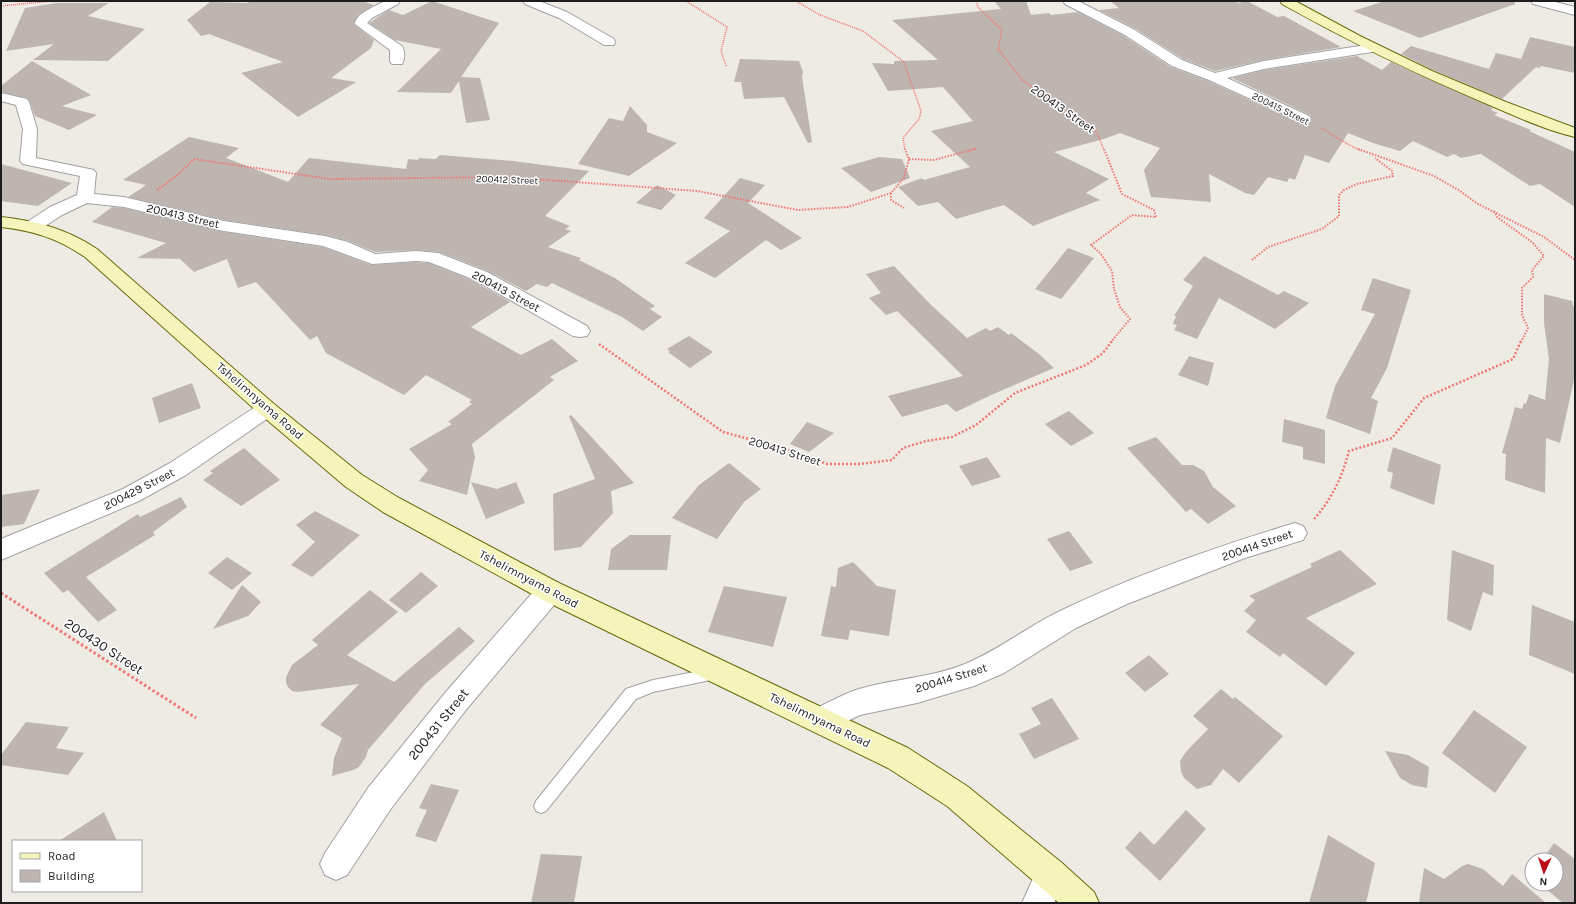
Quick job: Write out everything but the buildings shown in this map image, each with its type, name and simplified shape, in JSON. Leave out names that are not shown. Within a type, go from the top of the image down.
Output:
[{"type":"street","points":[[394,1],[368,15],[361,21],[361,24],[397,49],[397,61]]},
{"type":"street","points":[[529,1],[563,15],[609,42]]},
{"type":"street","name":"200415 Street","points":[[1069,1],[1129,32],[1177,63],[1214,77],[1304,119]]},
{"type":"street","points":[[1286,1],[1329,26],[1372,48],[1448,83],[1575,133]]},
{"type":"street","points":[[1537,1],[1575,11]]},
{"type":"street","points":[[1214,77],[1257,67],[1372,48]]},
{"type":"street","points":[[1,97],[22,102],[30,129],[28,161],[88,173],[85,198],[63,208],[33,226]]},
{"type":"street","name":"200413 Street","points":[[85,198],[124,202],[224,226],[325,241],[342,246],[372,259],[416,256],[432,257],[480,276],[580,331]]},
{"type":"street","name":"Tshelimnyama Road","points":[[1,222],[33,226],[55,231],[66,236],[92,253],[267,409],[354,481],[391,504],[550,591],[822,720],[898,758],[957,796],[1051,874],[1083,903]]},
{"type":"street","name":"200429 Street","points":[[1,550],[131,496],[178,469],[267,409]]},
{"type":"street","name":"200414 Street","points":[[822,720],[856,704],[964,677],[995,664],[1067,620],[1118,596],[1240,550],[1295,533]]},
{"type":"street","name":"200431 Street","points":[[336,864],[379,799],[445,714],[550,591]]},
{"type":"street","points":[[1038,903],[1051,874]]},
{"type":"lane","points":[[541,806],[631,694],[653,686],[721,673]]},
{"type":"path","points":[[1,6],[52,1]]},
{"type":"path","points":[[686,1],[727,27],[721,51],[726,66]]},
{"type":"path","points":[[796,1],[820,15],[863,31],[904,62],[921,111],[919,119],[903,138],[904,147],[909,159],[904,178],[891,193],[891,200],[904,208]]},
{"type":"path","name":"200413 Street","points":[[580,331],[723,432],[800,453],[827,464],[860,464],[892,460],[903,448],[926,441],[952,437],[976,425],[1015,393],[1086,365],[1103,353],[1130,319],[1120,307],[1114,289],[1112,271],[1101,254],[1091,244],[1132,214],[1156,217],[1154,210],[1122,194],[1097,133],[1090,125],[1022,80],[998,49],[1002,30],[978,7],[976,1]]},
{"type":"path","name":"200415 Street","points":[[1304,119],[1340,138],[1350,146],[1374,156],[1434,176],[1460,191],[1478,204],[1544,237],[1575,260]]},
{"type":"path","points":[[909,159],[934,160],[976,149]]},
{"type":"path","points":[[1252,260],[1268,247],[1322,229],[1339,216],[1339,195],[1347,187],[1361,183],[1384,180],[1393,176],[1392,171],[1374,156]]},
{"type":"path","name":"200412 Street","points":[[137,205],[179,174],[194,159],[330,179],[507,177],[697,190],[798,210],[848,207],[891,193]]},
{"type":"path","name":"200414 Street","points":[[1295,533],[1310,523],[1328,503],[1342,480],[1349,451],[1392,438],[1424,398],[1513,359],[1528,328],[1522,315],[1522,288],[1533,277],[1532,270],[1544,256],[1533,243],[1497,217],[1494,211]]},
{"type":"path","name":"200430 Street","points":[[1,593],[196,718]]}]
